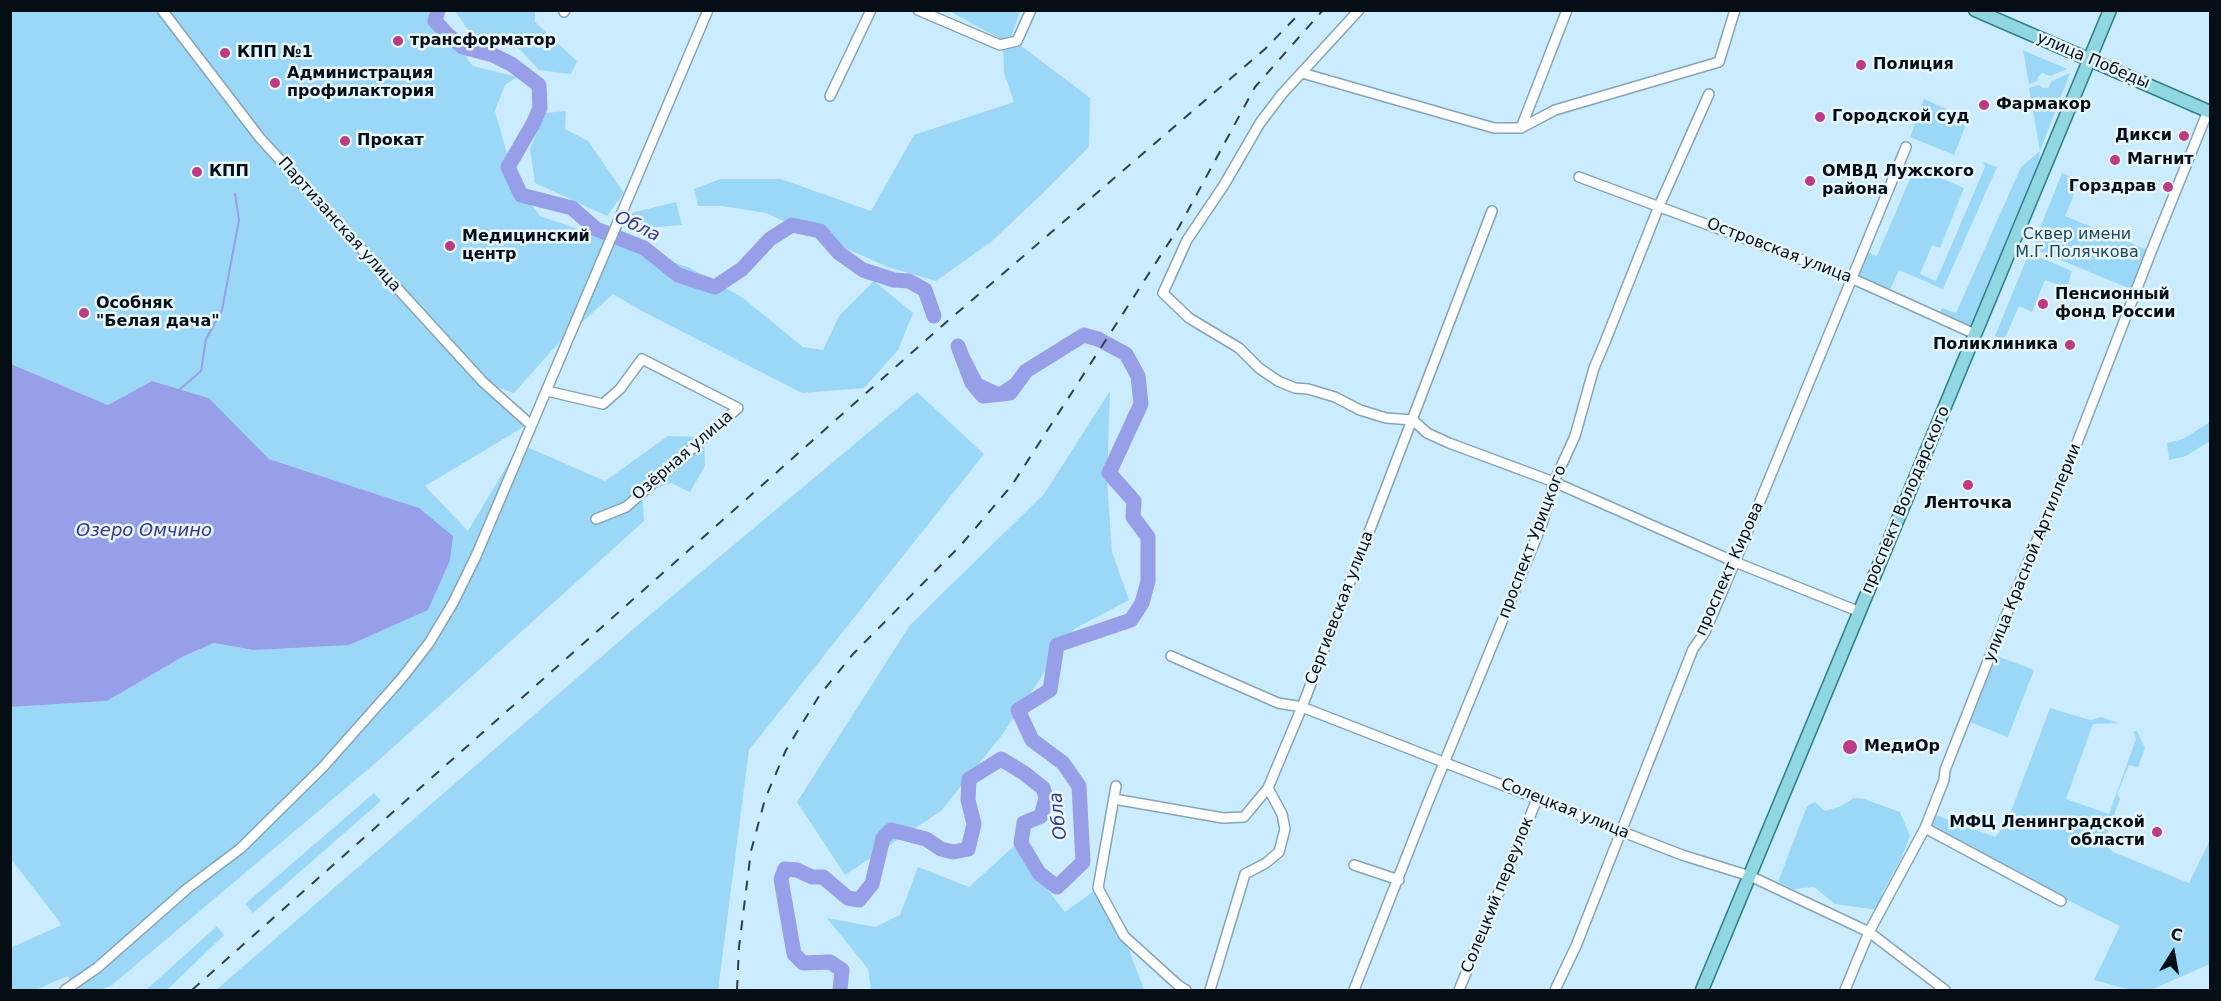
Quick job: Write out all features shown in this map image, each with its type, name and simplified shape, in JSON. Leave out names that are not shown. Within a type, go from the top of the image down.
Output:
[{"type":"main road","name":"улица Победы","points":[[1975,10],[2209,111]]},
{"type":"main road","name":"проспект Володарского","points":[[1702,990],[2110,10]]},
{"type":"street","name":"Партизанская улица","points":[[162,10],[260,138],[483,382],[531,425]]},
{"type":"street","points":[[65,990],[97,968],[188,888],[241,848],[323,767],[429,644],[477,556],[708,10]]},
{"type":"street","points":[[830,96],[872,10]]},
{"type":"street","points":[[918,10],[1000,45],[1017,41],[1031,10]]},
{"type":"street","points":[[1359,10],[1282,94],[1260,123],[1224,185],[1188,240],[1162,293],[1189,318],[1239,348],[1259,368],[1278,381],[1294,388],[1308,389],[1335,398],[1360,410],[1386,418],[1413,420],[1427,433],[1442,440],[1554,482],[1735,562],[1860,612]]},
{"type":"street","points":[[1521,128],[1567,10]]},
{"type":"street","points":[[1302,73],[1494,128],[1521,128],[1555,110],[1719,62],[1735,10]]},
{"type":"street","name":"проспект Урицкого","points":[[1354,990],[1542,524],[1554,482],[1575,436],[1594,368],[1659,206],[1709,93]]},
{"type":"street","name":"улица Красной Артиллерии","points":[[1845,990],[1869,932],[1925,828],[1944,780],[1945,770],[2005,618],[2209,111]]},
{"type":"street","name":"проспект Кирова","points":[[1555,990],[1576,946],[1693,649],[1705,632],[1735,562],[1906,147]]},
{"type":"street","name":"Островская улица","points":[[1579,177],[1851,278],[1975,334]]},
{"type":"street","name":"Сергиевская улица","points":[[1114,799],[1223,818],[1244,817],[1268,788],[1302,707],[1492,211]]},
{"type":"street","name":"Озёрная улица","points":[[547,391],[603,404],[620,389],[642,359],[738,408],[626,507],[596,519]]},
{"type":"street","name":"Солецкая улица","points":[[1171,656],[1278,703],[1302,707],[1682,855],[1750,876],[1869,932],[1945,990]]},
{"type":"street","points":[[1116,786],[1098,888],[1124,936],[1178,986],[1186,990]]},
{"type":"street","points":[[1210,990],[1245,874],[1266,863],[1279,852],[1285,829],[1282,814],[1268,788]]},
{"type":"street","name":"Солецкий переулок","points":[[1459,990],[1537,799]]},
{"type":"street","points":[[1925,828],[2061,901]]},
{"type":"street","points":[[1354,865],[1400,880]]},
{"type":"green space","points":[[11,11],[426,11],[445,29],[473,66],[517,77],[505,85],[495,111],[515,182],[540,216],[690,268],[743,298],[803,347],[823,350],[839,316],[874,281],[913,313],[898,350],[864,388],[802,393],[613,294],[555,347],[514,393],[485,383],[525,426],[425,486],[468,531],[520,444],[605,481],[668,436],[704,437],[705,466],[690,492],[671,483],[642,493],[644,521],[378,761],[112,985],[101,990],[80,990],[67,976],[36,990],[11,990],[10,948],[62,925],[11,859],[11,707],[107,701],[184,656],[214,643],[253,650],[419,508],[269,459],[209,398],[152,381],[108,405],[11,364]]},
{"type":"green space","points":[[455,11],[535,11],[535,22],[577,61],[571,74],[539,70],[514,43],[471,34]]},
{"type":"green space","points":[[952,11],[1020,11],[1011,38],[1090,98],[1089,147],[991,242],[936,281],[888,267],[766,213],[722,206],[698,206],[694,189],[720,179],[781,179],[871,211],[914,135],[1014,102],[1004,73],[1003,40]]},
{"type":"green space","points":[[2023,50],[2067,69],[2050,76],[2042,73],[2037,81],[2029,84]]},
{"type":"green space","points":[[2070,73],[2040,151],[2029,88],[2039,85],[2048,88],[2052,81]]},
{"type":"green space","points":[[1924,99],[1968,119],[1954,155],[1910,137]]},
{"type":"green space","points":[[566,111],[565,129],[588,141],[624,193],[607,216],[535,183],[530,149],[545,113]]},
{"type":"green space","points":[[2040,151],[2039,161],[1970,327],[1939,314],[1942,308],[1956,313],[2021,167]]},
{"type":"green space","points":[[1983,162],[1997,167],[1943,289],[1899,270],[1889,292],[1852,276],[1862,250],[1877,256],[1915,167],[1964,188],[1940,248],[1932,245],[1920,274],[1936,281],[1985,167]]},
{"type":"green space","name":"Сквер имени М.Г.Полячкова","points":[[2062,173],[2080,180],[2065,216],[2148,250],[2133,290],[2032,248]]},
{"type":"green space","points":[[676,202],[682,225],[633,229],[631,213]]},
{"type":"green space","points":[[2029,253],[2072,271],[2067,288],[2045,280],[2032,312],[2019,306],[2004,340],[1995,336]]},
{"type":"green space","points":[[1110,391],[1107,480],[1112,552],[1129,600],[1074,629],[1002,735],[941,811],[845,875],[797,802],[910,625],[1044,494]]},
{"type":"green space","points":[[917,392],[984,454],[749,750],[718,990],[216,990],[652,613]]},
{"type":"green space","points":[[2210,422],[2210,441],[2186,456],[2169,460],[2167,443],[2183,439]]},
{"type":"green space","points":[[1992,654],[2034,670],[2008,737],[1965,720]]},
{"type":"green space","points":[[2050,708],[2090,720],[2101,717],[2119,723],[2093,724],[2066,799],[2109,814],[2136,739],[2133,731],[2137,731],[2145,748],[2138,767],[2129,765],[2117,794],[2120,799],[2108,831],[2100,840],[2113,852],[2189,883],[2210,840],[2210,964],[2151,990],[2131,990],[2094,980],[2120,926],[1929,827],[1933,814],[1995,837],[2007,822]]},
{"type":"green space","points":[[374,793],[381,801],[253,913],[245,904]]},
{"type":"green space","points":[[1854,798],[1864,799],[1900,812],[1910,836],[1901,859],[1882,893],[1878,910],[1835,904],[1814,887],[1793,889],[1778,882],[1807,806],[1815,802],[1825,811],[1841,806]]},
{"type":"green space","points":[[1014,846],[1065,912],[1098,888],[1124,936],[1144,990],[871,990],[868,969],[827,918],[875,927],[900,915],[918,867],[969,887]]},
{"type":"green space","points":[[217,926],[224,935],[167,990],[146,990]]},
{"type":"water","points":[[1084,327],[1084,335],[1026,371],[1010,393],[983,396],[972,383],[958,346],[962,346],[971,358],[982,379],[999,387],[1050,352],[1062,340]]},
{"type":"water","name":"Озеро Омчино","points":[[11,364],[108,405],[152,381],[209,398],[269,459],[419,508],[453,536],[450,560],[428,610],[349,645],[253,650],[214,643],[184,656],[107,701],[11,707]]},
{"type":"waterway","name":"Обла","points":[[438,10],[435,21],[463,47],[493,55],[511,64],[539,85],[540,108],[508,167],[521,195],[572,208],[596,229],[644,248],[678,275],[715,287],[742,269],[770,239],[792,225],[820,231],[839,253],[863,270],[894,280],[909,281],[925,290],[934,316]]},
{"type":"waterway","points":[[178,391],[201,371],[206,339],[222,310],[239,220],[235,194]]},
{"type":"waterway","name":"Обла","points":[[840,990],[842,970],[830,962],[803,963],[794,954],[781,879],[785,869],[797,870],[812,877],[823,877],[848,898],[859,900],[872,884],[883,838],[891,830],[926,839],[941,849],[953,852],[968,849],[974,824],[968,800],[969,779],[1001,759],[1043,788],[1046,798],[1041,816],[1024,823],[1021,843],[1039,873],[1057,887],[1083,862],[1079,786],[1063,763],[1032,740],[1018,710],[1050,690],[1057,645],[1131,620],[1142,603],[1148,581],[1148,537],[1133,517],[1134,501],[1109,473],[1141,404],[1138,376],[1126,354],[1098,339],[1084,335],[1026,371],[1010,393],[983,396],[972,383],[958,346]]},
{"type":"railway","points":[[192,990],[943,325],[1265,49],[1303,10]]},
{"type":"railway","points":[[737,990],[739,947],[751,851],[765,799],[786,750],[819,696],[853,654],[961,545],[1012,485],[1179,227],[1255,87],[1323,10]]},
{"type":"place","name":"трансформатор","points":[[398,41]]},
{"type":"place","name":"КПП №1","points":[[225,53]]},
{"type":"place","name":"Полиция","points":[[1861,65]]},
{"type":"place","name":"Администрация профилактория","points":[[275,83]]},
{"type":"place","name":"Фармакор","points":[[1984,105]]},
{"type":"place","name":"Городской суд","points":[[1820,117]]},
{"type":"place","name":"Дикси","points":[[2184,136]]},
{"type":"place","name":"Прокат","points":[[345,141]]},
{"type":"place","name":"Магнит","points":[[2115,160]]},
{"type":"place","name":"КПП","points":[[197,172]]},
{"type":"place","name":"ОМВД Лужского района","points":[[1810,181]]},
{"type":"place","name":"Горздрав","points":[[2168,187]]},
{"type":"place","name":"Медицинский центр","points":[[450,246]]},
{"type":"place","name":"Пенсионный фонд России","points":[[2043,304]]},
{"type":"place","name":"Особняк \"Белая дача\"","points":[[84,313]]},
{"type":"place","name":"Поликлиника","points":[[2070,345]]},
{"type":"place","name":"Ленточка","points":[[1968,485]]},
{"type":"place","name":"МедиОр","points":[[1850,747]]},
{"type":"place","name":"МФЦ Ленинградской области","points":[[2157,832]]}]
